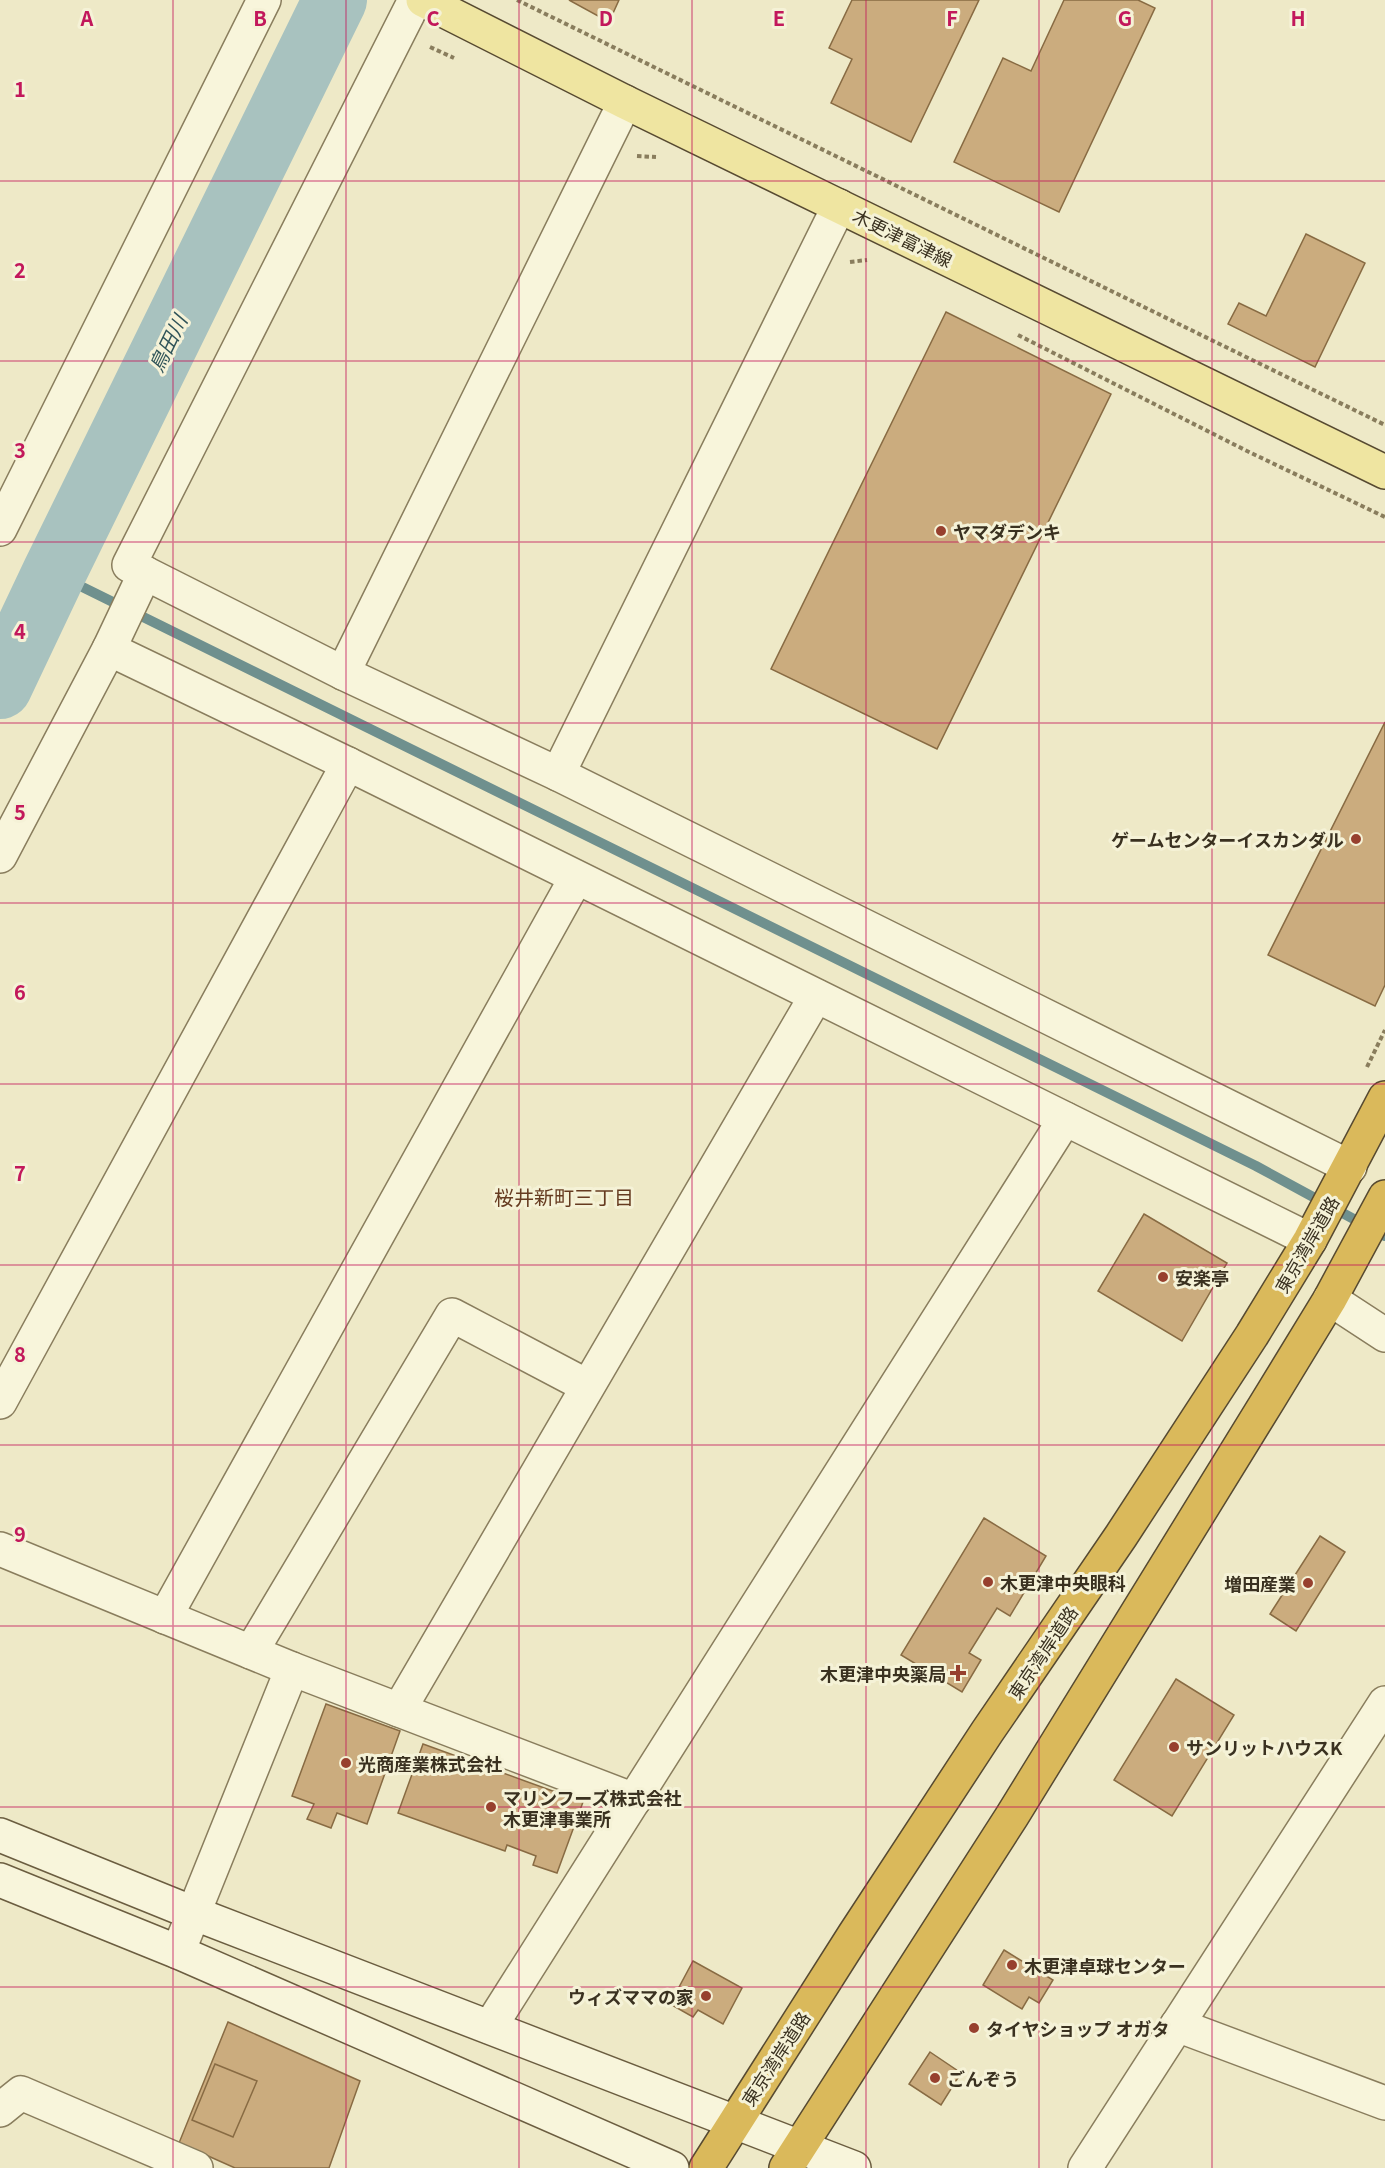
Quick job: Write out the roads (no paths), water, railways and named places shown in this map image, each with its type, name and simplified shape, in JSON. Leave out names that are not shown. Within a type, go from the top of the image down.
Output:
[{"type":"highway","name":"東京湾岸道路","points":[[706,2168],[981,1741],[1121,1536],[1252,1335],[1310,1240],[1385,1098]]},
{"type":"highway","points":[[793,2157],[1012,1816],[1330,1299],[1385,1197]]},
{"type":"main road","name":"木更津富津線","points":[[423,0],[626,102],[1385,472]]},
{"type":"street","points":[[0,529],[264,0]]},
{"type":"street","points":[[415,0],[129,565],[343,673],[558,774],[1350,1167]]},
{"type":"street","points":[[343,673],[626,102]]},
{"type":"street","points":[[558,774],[839,206]]},
{"type":"street","points":[[0,856],[109,649],[145,573]]},
{"type":"street","points":[[109,649],[348,764],[1310,1240]]},
{"type":"street","points":[[4,1384],[348,764]]},
{"type":"street","points":[[165,1617],[576,878]]},
{"type":"street","points":[[399,1710],[816,996]]},
{"type":"street","points":[[490,2026],[1065,1119]]},
{"type":"street","points":[[1330,1299],[1385,1335]]},
{"type":"street","points":[[251,1652],[452,1316],[587,1386]]},
{"type":"street","points":[[0,1549],[292,1670],[634,1800]]},
{"type":"street","points":[[178,1952],[292,1670]]},
{"type":"street","points":[[1085,2168],[1385,1702]]},
{"type":"street","points":[[0,1835],[194,1913],[735,2121],[793,2157],[854,2168]]},
{"type":"street","points":[[0,1880],[178,1952],[672,2168]]},
{"type":"street","points":[[1177,2025],[1385,2103]]},
{"type":"street","points":[[0,2110],[21,2093],[196,2168]]},
{"type":"waterway","name":"鳥田川","points":[[0,687],[335,0]]},
{"type":"waterway","points":[[54,573],[1256,1166],[1385,1236]]},
{"type":"place","name":"ヤマダデンキ","points":[[941,531]]},
{"type":"place","name":"ゲームセンターイスカンダル","points":[[1356,839]]},
{"type":"place","name":"安楽亭","points":[[1163,1277]]},
{"type":"place","name":"木更津中央眼科","points":[[988,1582]]},
{"type":"place","name":"増田産業","points":[[1308,1583]]},
{"type":"place","name":"木更津中央薬局","points":[[958,1673]]},
{"type":"place","name":"サンリットハウスK","points":[[1174,1747]]},
{"type":"place","name":"光商産業株式会社","points":[[346,1763]]},
{"type":"place","name":"マリンフーズ株式会社 木更津事業所","points":[[491,1807]]},
{"type":"place","name":"木更津卓球センター","points":[[1012,1965]]},
{"type":"place","name":"ウィズママの家","points":[[706,1996]]},
{"type":"place","name":"タイヤショップ オガタ","points":[[974,2028]]},
{"type":"place","name":"ごんぞう","points":[[935,2078]]},
{"type":"district","name":"桜井新町三丁目","points":[[564,1196]]}]
